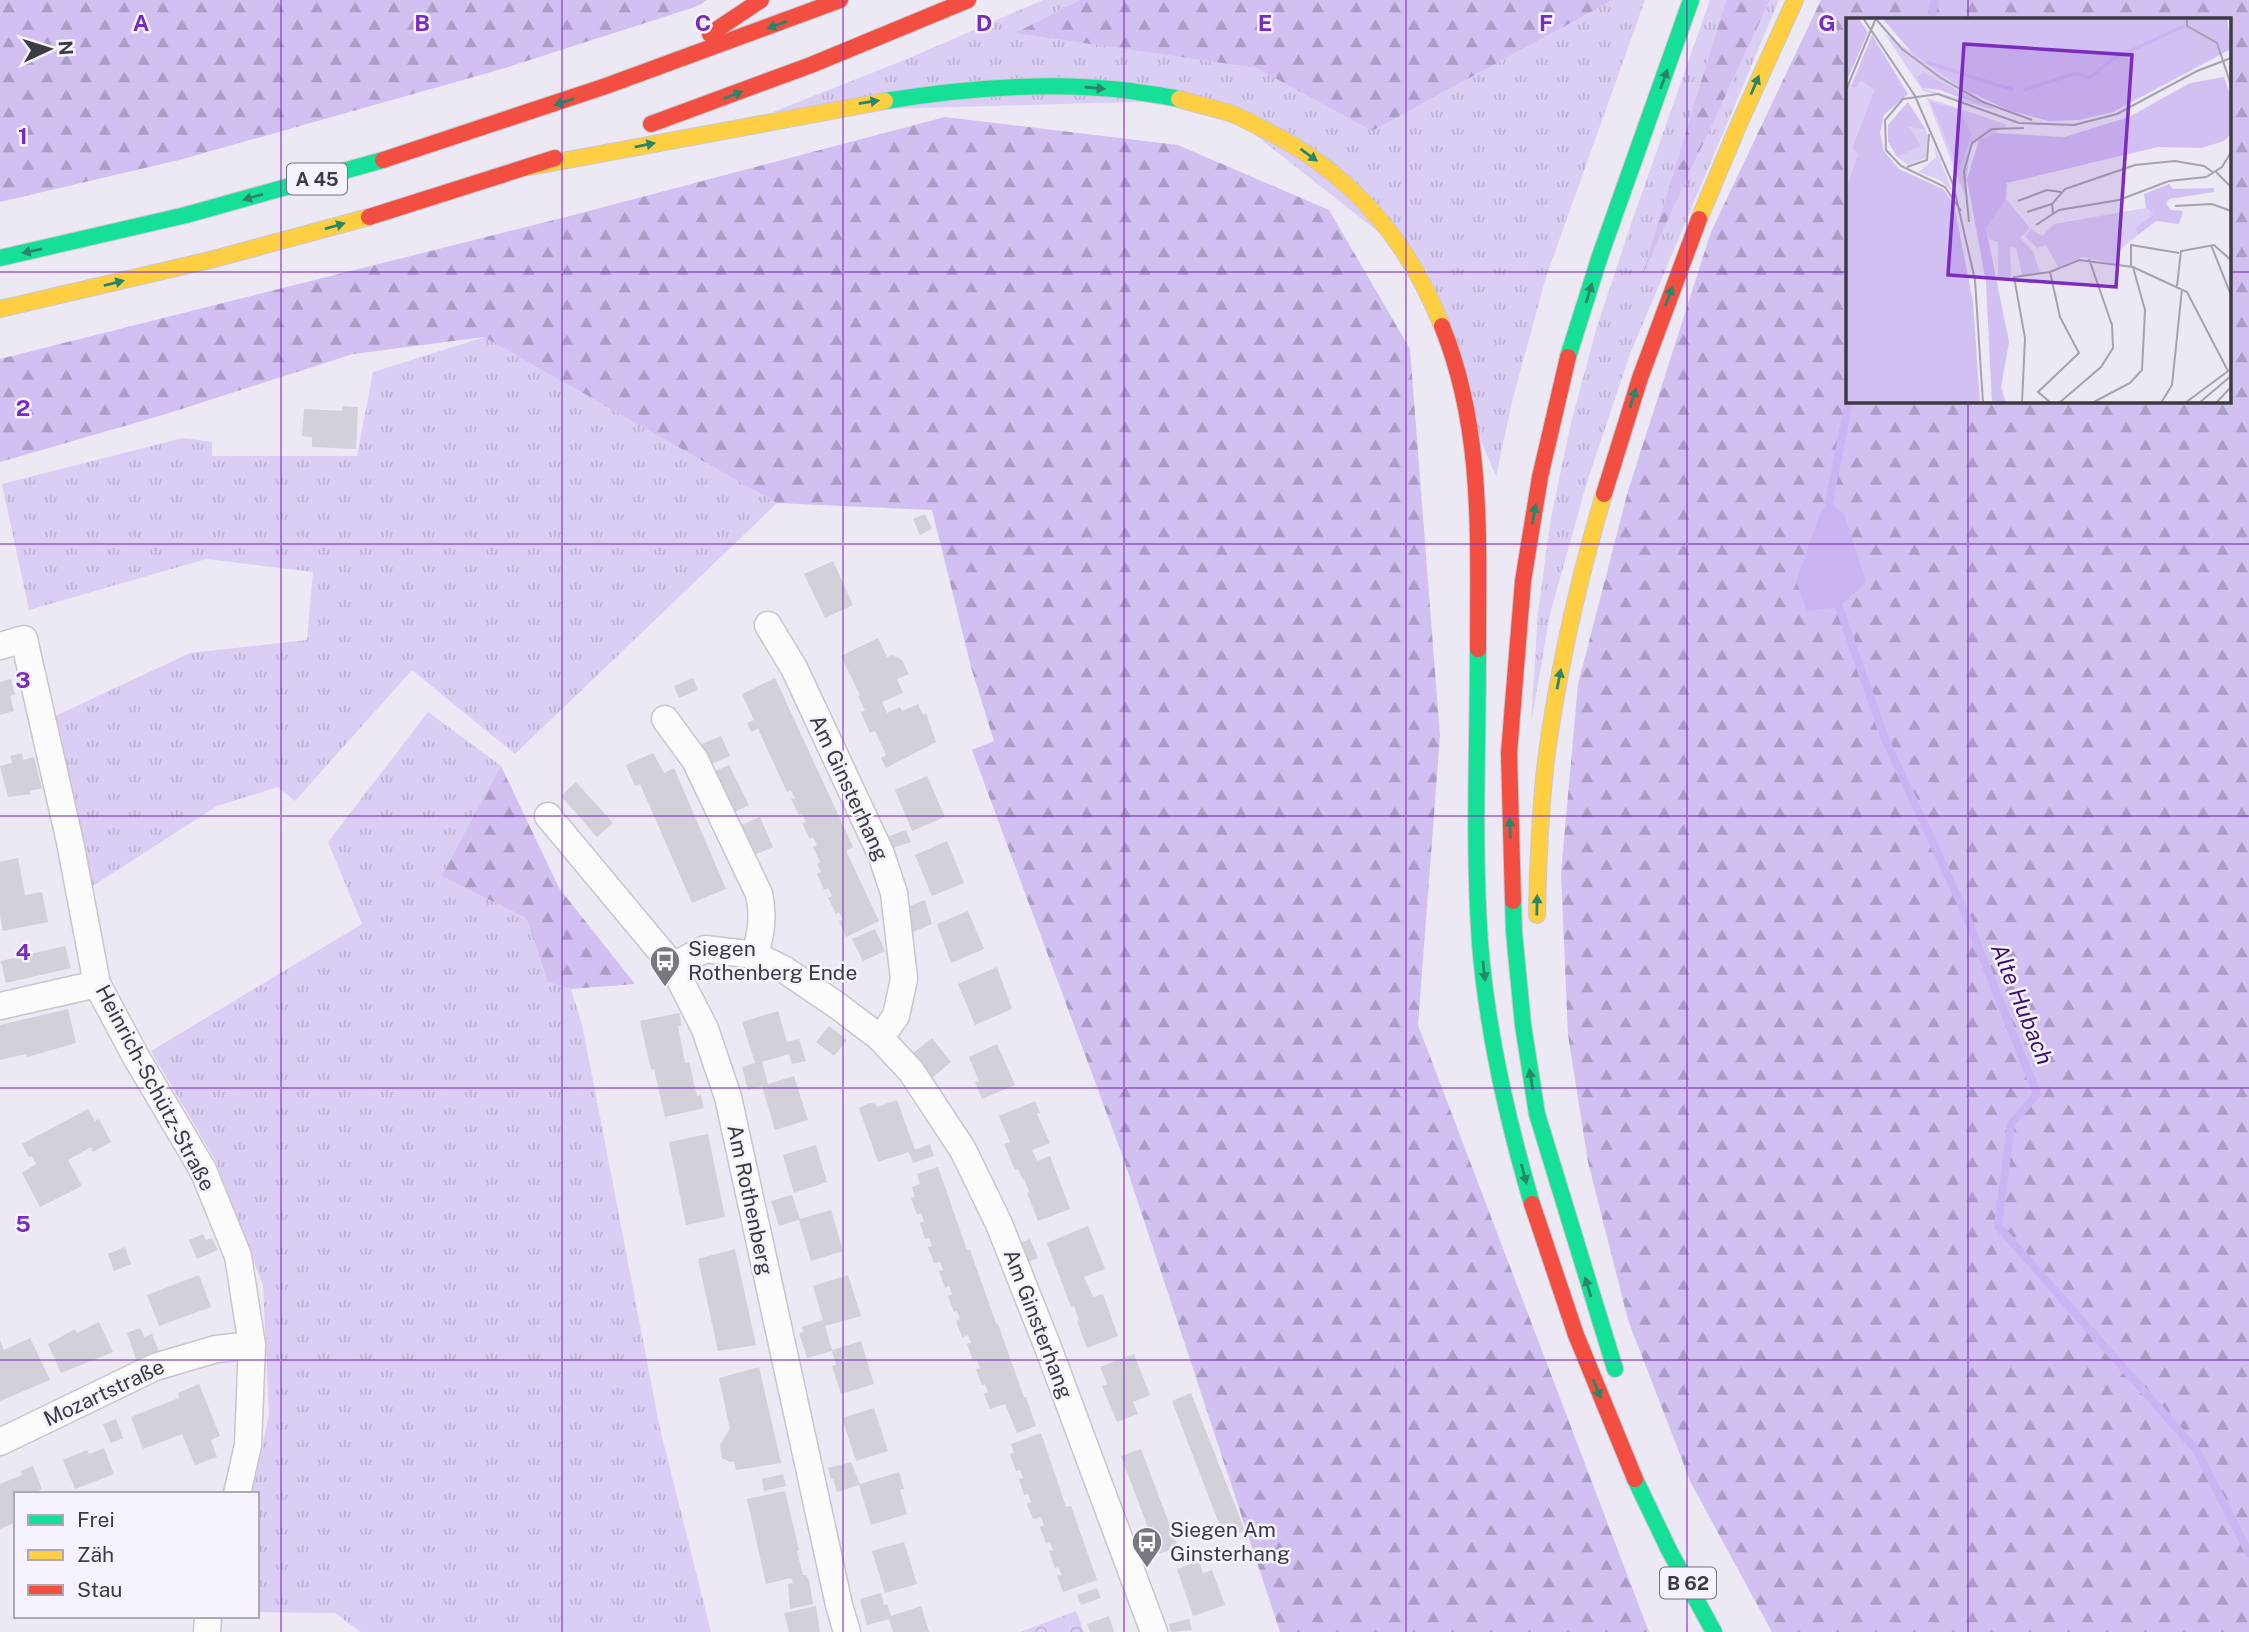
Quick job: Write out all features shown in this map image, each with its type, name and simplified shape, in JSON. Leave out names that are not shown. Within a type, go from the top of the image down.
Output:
[{"type":"highway","points":[[629,80],[713,33],[761,0]]},
{"type":"highway","name":"A 45","points":[[0,258],[237,202],[369,165],[629,80],[841,0]]},
{"type":"highway","name":"A 45","points":[[0,309],[240,253],[530,167],[724,99],[917,23],[968,0]]},
{"type":"highway","points":[[1621,1388],[1537,1114],[1523,1025],[1514,932],[1510,753],[1523,581],[1540,477],[1564,372],[1600,256],[1691,0]]},
{"type":"highway","points":[[1536,930],[1539,843],[1547,761],[1559,682],[1573,614],[1610,474],[1645,360],[1699,216],[1795,0]]},
{"type":"highway","points":[[530,167],[899,97],[1022,87],[1073,86],[1167,97],[1212,108],[1290,141],[1357,192],[1409,256],[1442,323],[1456,365],[1475,461],[1478,756]]},
{"type":"highway","points":[[1478,756],[1494,617]]},
{"type":"highway","name":"B 62","points":[[1478,756],[1477,898],[1482,957],[1493,1038],[1507,1108],[1536,1218],[1572,1326],[1614,1431],[1661,1535],[1714,1632]]},
{"type":"highway","points":[[1541,1033],[1553,1138],[1574,1240]]},
{"type":"street","name":"Am Ginsterhang","points":[[768,625],[794,668],[876,841],[894,892],[904,979],[896,1016],[880,1038]]},
{"type":"street","name":"Heinrich-Schütz-Straße","points":[[12,643],[70,842],[97,984],[136,1057],[203,1170],[239,1256],[252,1345],[248,1445],[237,1492]]},
{"type":"street","points":[[665,719],[695,760],[758,894],[762,920],[755,955]]},
{"type":"street","name":"Am Rothenberg","points":[[548,816],[673,967],[705,1029],[728,1097],[847,1632]]},
{"type":"street","name":"Am Ginsterhang","points":[[673,967],[705,949],[755,955],[785,970],[828,999],[880,1038],[911,1071],[963,1150],[999,1224],[1154,1632]]},
{"type":"street","points":[[0,1006],[97,984]]},
{"type":"street","name":"Mozartstraße","points":[[0,1442],[155,1367],[216,1349],[252,1345]]},
{"type":"green space","points":[[0,0],[707,0],[695,7],[505,68],[183,159],[0,202]]},
{"type":"green space","points":[[1043,0],[1080,0],[1016,33],[1256,68],[1372,131],[1613,0],[1645,0],[1546,277],[1513,398],[1496,476],[1483,446],[1427,270],[1211,100],[773,112],[907,59]]},
{"type":"green space","points":[[1080,0],[1613,0],[1372,131],[1256,68],[1015,33]]},
{"type":"green space","points":[[1710,0],[1726,0],[1646,266],[1770,0],[1779,0],[1630,354],[1587,482],[1550,614],[1531,723],[1538,613],[1551,518],[1570,427],[1596,330]]},
{"type":"green space","points":[[1726,0],[1770,0],[1643,273]]},
{"type":"green space","points":[[1821,0],[2249,0],[2249,1632],[1772,1632],[1691,1483],[1628,1320],[1588,1162],[1568,1035],[1561,873],[1578,684],[1628,491],[1711,232]]},
{"type":"green space","points":[[945,117],[1178,145],[1329,210],[1410,349],[1440,736],[1418,1025],[1649,1632],[1280,1632],[1124,1160],[972,750],[994,741],[971,667],[932,510],[777,503],[484,337],[353,354],[166,414],[0,462],[0,359],[566,217]]},
{"type":"green space","points":[[485,337],[777,503],[515,754],[412,670],[295,801],[278,787],[217,806],[88,889],[53,717],[190,653],[307,640],[313,572],[206,559],[29,610],[2,484],[183,438],[212,442],[212,456],[357,456],[373,372]]},
{"type":"green space","points":[[428,712],[501,766],[441,876],[526,918],[548,982],[571,989],[582,1025],[660,1429],[711,1632],[361,1632],[335,1613],[259,1612],[259,1492],[252,1492],[269,1414],[263,1285],[215,1160],[151,1051],[362,924],[328,842]]},
{"type":"green space","points":[[501,766],[559,888],[635,984],[571,989],[548,982],[526,918],[441,876]]},
{"type":"green space","points":[[1076,1611],[1084,1632],[1020,1632]]},
{"type":"shaded area","points":[[1829,502],[1844,514],[1866,582],[1839,607],[1807,611],[1796,581],[1820,514]]},
{"type":"building","points":[[343,406],[358,407],[356,449],[312,447],[312,437],[302,436],[304,409],[342,411]]},
{"type":"building","points":[[925,514],[932,529],[920,535],[913,519]]},
{"type":"building","points":[[833,561],[853,605],[825,618],[804,574]]},
{"type":"building","points":[[878,638],[887,657],[892,655],[902,660],[909,674],[897,679],[903,693],[882,702],[887,713],[900,707],[902,711],[918,704],[923,715],[926,713],[936,742],[886,768],[881,758],[886,755],[875,731],[870,733],[861,712],[865,710],[858,696],[860,695],[841,656]]},
{"type":"building","points":[[693,678],[698,690],[679,698],[674,686]]},
{"type":"building","points":[[775,678],[853,847],[846,851],[879,921],[846,937],[839,921],[843,920],[839,912],[836,914],[828,898],[832,896],[828,888],[824,890],[817,874],[821,872],[817,864],[820,862],[813,847],[817,845],[813,837],[810,839],[802,823],[806,822],[791,799],[795,798],[791,790],[787,792],[758,729],[751,732],[747,723],[754,720],[742,694]]},
{"type":"building","points":[[11,679],[15,695],[10,696],[14,711],[0,715],[0,682]]},
{"type":"building","points":[[721,736],[730,756],[709,765],[700,745]]},
{"type":"building","points":[[22,753],[23,760],[34,757],[42,788],[30,791],[31,794],[8,797],[0,766],[12,763],[10,756]]},
{"type":"building","points":[[653,753],[664,773],[674,768],[726,889],[692,903],[640,784],[635,786],[626,765]]},
{"type":"building","points":[[729,765],[749,805],[732,813],[713,772]]},
{"type":"building","points":[[927,776],[945,817],[912,831],[895,790]]},
{"type":"building","points":[[576,782],[613,823],[597,837],[561,796]]},
{"type":"building","points":[[760,817],[773,847],[752,856],[739,826]]},
{"type":"building","points":[[906,830],[911,842],[890,849],[884,838]]},
{"type":"building","points":[[947,841],[964,883],[932,896],[915,855]]},
{"type":"building","points":[[18,858],[25,895],[42,892],[48,922],[3,931],[0,916],[0,862]]},
{"type":"building","points":[[925,900],[932,924],[913,932],[904,908]]},
{"type":"building","points":[[968,911],[984,949],[951,963],[937,924]]},
{"type":"building","points":[[875,929],[885,951],[863,961],[852,939]]},
{"type":"building","points":[[65,946],[71,968],[6,983],[1,961]]},
{"type":"building","points":[[997,967],[1012,1009],[975,1025],[958,984]]},
{"type":"building","points":[[68,1009],[76,1043],[27,1057],[26,1054],[0,1060],[0,1025]]},
{"type":"building","points":[[778,1011],[787,1042],[799,1039],[806,1061],[792,1064],[789,1054],[762,1062],[768,1084],[794,1076],[808,1120],[775,1130],[762,1086],[748,1090],[742,1067],[755,1063],[742,1022]]},
{"type":"building","points":[[679,1013],[682,1026],[678,1026],[685,1063],[689,1062],[697,1096],[701,1095],[704,1108],[665,1117],[640,1021]]},
{"type":"building","points":[[829,1026],[847,1040],[834,1056],[816,1042]]},
{"type":"building","points":[[932,1038],[951,1062],[932,1078],[912,1054]]},
{"type":"building","points":[[997,1044],[1015,1085],[982,1099],[975,1082],[979,1081],[969,1057]]},
{"type":"building","points":[[897,1100],[915,1150],[930,1144],[934,1156],[913,1163],[909,1152],[878,1162],[859,1108],[870,1103],[876,1104],[877,1107]]},
{"type":"building","points":[[1035,1101],[1040,1113],[1037,1114],[1050,1143],[1032,1150],[1037,1161],[1050,1156],[1070,1209],[1038,1221],[1024,1179],[1018,1169],[1015,1170],[1004,1144],[1010,1142],[999,1116]]},
{"type":"building","points":[[88,1109],[95,1121],[99,1119],[111,1142],[93,1152],[91,1147],[68,1160],[82,1186],[40,1207],[22,1173],[36,1164],[22,1144]]},
{"type":"building","points":[[708,1134],[725,1217],[686,1225],[669,1142]]},
{"type":"building","points":[[816,1145],[827,1182],[794,1193],[783,1155]]},
{"type":"building","points":[[938,1167],[967,1250],[970,1250],[1036,1426],[1017,1433],[1005,1404],[990,1409],[984,1394],[988,1392],[976,1369],[980,1368],[977,1360],[973,1361],[967,1344],[971,1343],[968,1335],[962,1337],[956,1321],[960,1319],[948,1296],[952,1294],[949,1286],[945,1288],[939,1271],[943,1270],[940,1262],[934,1263],[928,1247],[932,1246],[929,1238],[925,1239],[920,1223],[924,1221],[921,1213],[917,1215],[911,1198],[915,1197],[912,1187],[920,1184],[917,1174]]},
{"type":"building","points":[[792,1195],[800,1219],[831,1210],[843,1251],[811,1261],[799,1220],[779,1226],[771,1201]]},
{"type":"building","points":[[1088,1226],[1105,1269],[1084,1277],[1093,1297],[1103,1294],[1118,1336],[1087,1348],[1074,1306],[1071,1307],[1047,1243]]},
{"type":"building","points":[[203,1234],[206,1240],[212,1238],[218,1250],[197,1259],[189,1240]]},
{"type":"building","points":[[1030,1239],[1038,1258],[1028,1262],[1020,1243]]},
{"type":"building","points":[[125,1247],[131,1264],[114,1271],[108,1254]]},
{"type":"building","points":[[735,1249],[756,1345],[718,1351],[698,1259]]},
{"type":"building","points":[[199,1275],[211,1307],[159,1326],[147,1295]]},
{"type":"building","points":[[848,1275],[861,1316],[825,1326],[832,1350],[861,1341],[874,1384],[841,1394],[832,1366],[836,1365],[832,1351],[807,1358],[799,1333],[803,1332],[802,1327],[823,1320],[813,1286]]},
{"type":"building","points":[[99,1322],[113,1352],[61,1373],[48,1344],[75,1329],[77,1333]]},
{"type":"building","points":[[140,1328],[144,1337],[152,1334],[161,1357],[138,1365],[127,1333]]},
{"type":"building","points":[[30,1338],[50,1380],[0,1401],[0,1340],[4,1350]]},
{"type":"building","points":[[1134,1354],[1150,1395],[1133,1402],[1138,1414],[1117,1422],[1102,1386],[1107,1384],[1100,1367]]},
{"type":"building","points":[[759,1367],[781,1463],[736,1470],[734,1461],[722,1458],[720,1445],[730,1429],[719,1378]]},
{"type":"building","points":[[199,1384],[220,1436],[211,1440],[217,1457],[195,1465],[182,1434],[143,1449],[131,1417],[179,1398],[178,1393]]},
{"type":"building","points":[[1191,1393],[1245,1531],[1225,1539],[1172,1401]]},
{"type":"building","points":[[874,1408],[888,1451],[856,1461],[842,1418]]},
{"type":"building","points":[[116,1419],[123,1438],[111,1443],[103,1424]]},
{"type":"building","points":[[1041,1433],[1066,1507],[1071,1506],[1097,1580],[1063,1592],[1057,1576],[1062,1575],[1058,1567],[1055,1568],[1049,1551],[1053,1550],[1050,1542],[1046,1543],[1040,1527],[1044,1525],[1041,1517],[1033,1519],[1027,1504],[1031,1502],[1028,1494],[1024,1495],[1019,1479],[1023,1478],[1020,1470],[1016,1471],[1010,1454],[1014,1453],[1011,1444]]},
{"type":"building","points":[[104,1448],[114,1474],[75,1489],[63,1460],[87,1450],[89,1454]]},
{"type":"building","points":[[1141,1449],[1178,1547],[1158,1554],[1121,1456]]},
{"type":"building","points":[[851,1462],[860,1484],[899,1472],[904,1489],[900,1490],[907,1514],[871,1525],[859,1485],[837,1492],[831,1479],[828,1468]]},
{"type":"building","points":[[33,1466],[42,1489],[35,1492],[14,1492],[14,1523],[0,1529],[0,1484],[22,1475],[21,1471]]},
{"type":"building","points":[[783,1474],[786,1486],[764,1491],[762,1479]]},
{"type":"building","points":[[785,1491],[799,1550],[797,1551],[803,1575],[809,1580],[813,1604],[790,1609],[788,1584],[793,1583],[791,1578],[766,1584],[747,1499]]},
{"type":"building","points":[[904,1542],[917,1584],[885,1593],[872,1551]]},
{"type":"building","points":[[1199,1561],[1203,1573],[1212,1570],[1225,1605],[1193,1616],[1177,1569]]},
{"type":"building","points":[[1097,1588],[1101,1598],[1081,1605],[1077,1595]]},
{"type":"building","points":[[881,1593],[891,1616],[921,1606],[929,1632],[893,1632],[889,1619],[867,1625],[860,1599]]},
{"type":"building","points":[[816,1606],[820,1632],[789,1632],[784,1613]]},
{"type":"building","points":[[1109,1616],[1114,1632],[1090,1632],[1087,1624]]},
{"type":"building","points":[[1189,1619],[1192,1630],[1171,1632],[1169,1624]]},
{"type":"waterway","points":[[1931,18],[1935,0]]},
{"type":"waterway","points":[[1829,502],[1849,402]]},
{"type":"waterway","name":"Alte Hubach","points":[[1839,607],[1885,739],[1963,908],[2037,1094],[2011,1124],[1998,1226],[2197,1451],[2249,1553]]},
{"type":"traffic: fast","points":[[1568,357],[1600,256],[1691,0]]},
{"type":"traffic: fast","points":[[885,101],[977,89],[1039,86],[1100,88],[1179,99]]},
{"type":"traffic: fast","points":[[0,258],[186,215],[383,160]]},
{"type":"traffic: fast","points":[[1478,649],[1476,833],[1483,976],[1499,1075],[1532,1204]]},
{"type":"traffic: fast","points":[[1513,901],[1523,1025],[1537,1114],[1615,1369]]},
{"type":"traffic: fast","points":[[1635,1479],[1669,1550],[1714,1632]]},
{"type":"traffic: slow","points":[[1699,219],[1795,0]]},
{"type":"traffic: slow","points":[[1179,99],[1249,121],[1319,163],[1346,185],[1392,235],[1411,263],[1442,326]]},
{"type":"traffic: slow","points":[[530,167],[885,101]]},
{"type":"traffic: slow","points":[[0,309],[210,260],[369,217]]},
{"type":"traffic: slow","points":[[1537,915],[1541,818],[1556,693],[1570,626],[1604,494]]},
{"type":"traffic: jam","points":[[710,34],[761,0]]},
{"type":"traffic: jam","points":[[383,160],[606,86],[840,0]]},
{"type":"traffic: jam","points":[[651,124],[811,65],[968,0]]},
{"type":"traffic: jam","points":[[369,217],[555,158]]},
{"type":"traffic: jam","points":[[1604,494],[1640,378],[1699,219]]},
{"type":"traffic: jam","points":[[1442,326],[1456,365],[1472,445],[1478,526],[1478,649]]},
{"type":"traffic: jam","points":[[1513,901],[1509,753],[1523,581],[1540,477],[1568,357]]},
{"type":"traffic: jam","points":[[1532,1204],[1576,1335],[1635,1479]]},
{"type":"place","name":"Siegen Rothenberg Ende","points":[[665,988]]},
{"type":"place","name":"Siegen Am Ginsterhang","points":[[1147,1569]]}]
